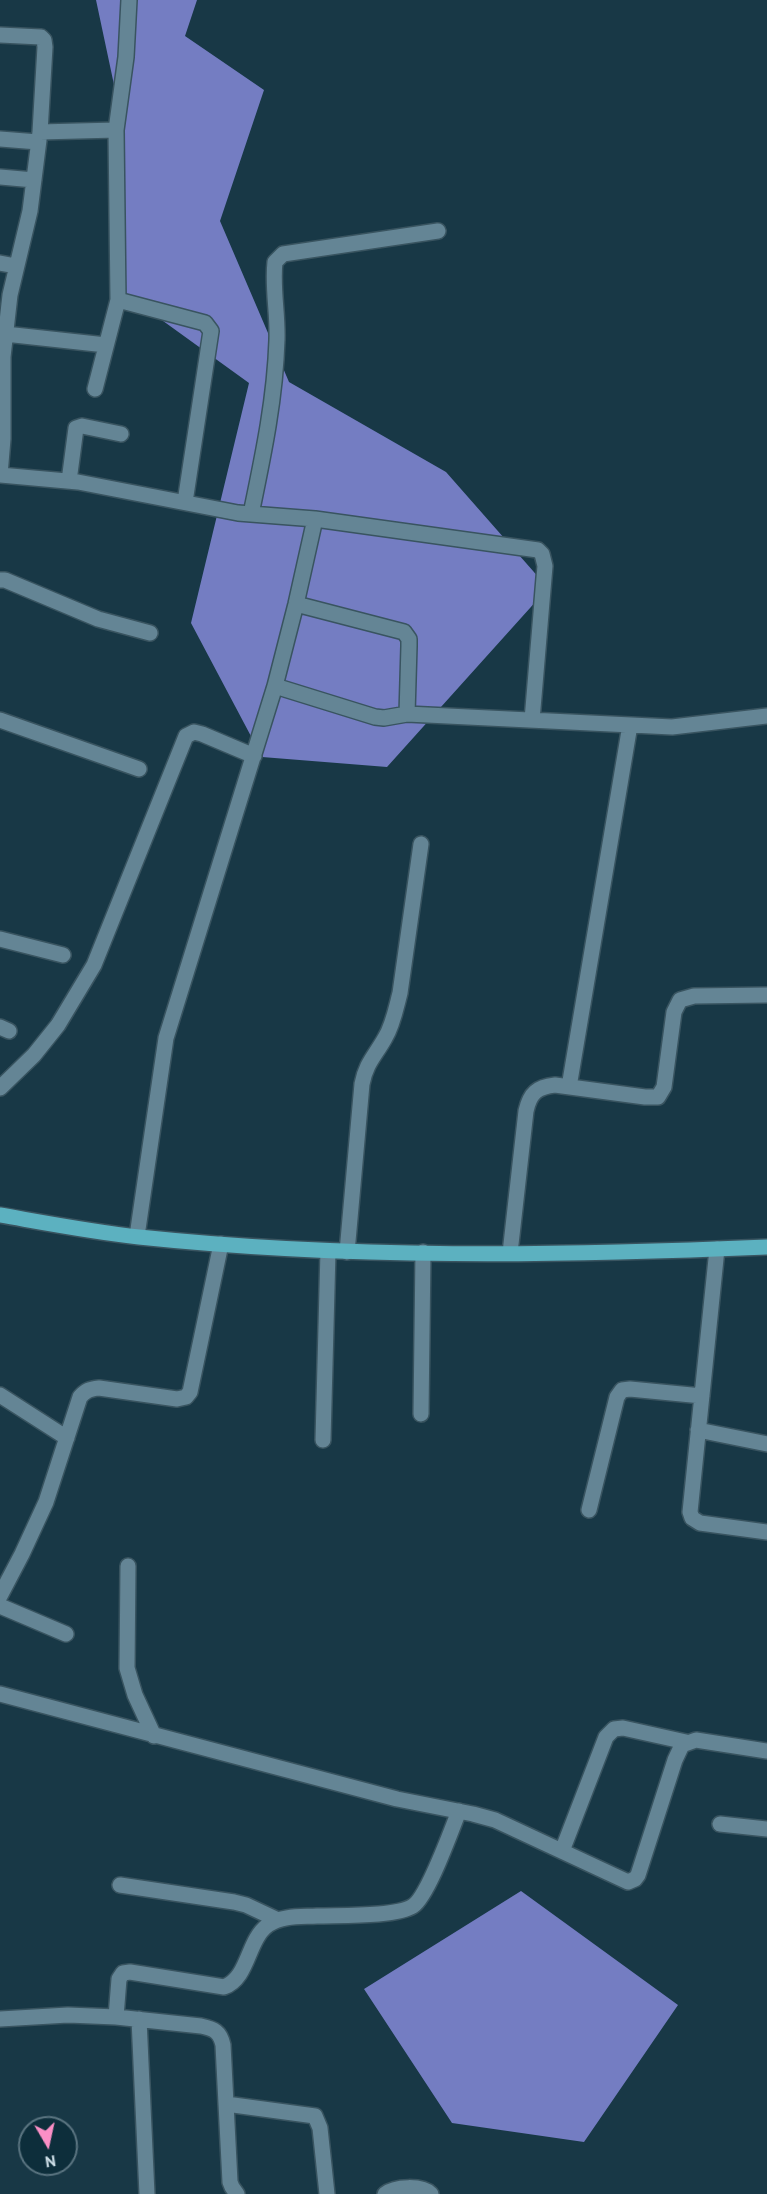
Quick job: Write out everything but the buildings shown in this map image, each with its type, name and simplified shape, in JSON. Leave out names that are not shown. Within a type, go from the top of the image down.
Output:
[{"type":"main road","points":[[0,1215],[137,1236],[221,1245],[347,1252],[633,1253],[767,1247]]},
{"type":"street","points":[[96,389],[118,300],[116,130],[126,57],[129,0]]},
{"type":"street","points":[[0,35],[37,36],[44,40],[39,137],[30,211],[10,295],[5,334],[2,366],[0,475],[69,481],[238,512],[315,519],[530,547],[542,554],[545,566],[532,720]]},
{"type":"street","points":[[0,139],[116,130]]},
{"type":"street","points":[[0,177],[34,180]]},
{"type":"street","points":[[238,512],[270,426],[275,386],[278,315],[275,262],[283,254],[438,231]]},
{"type":"street","points":[[0,262],[16,266]]},
{"type":"street","points":[[118,300],[205,324],[211,328],[185,502]]},
{"type":"street","points":[[5,334],[106,345]]},
{"type":"street","points":[[69,481],[76,428],[82,426],[122,434]]},
{"type":"street","points":[[137,1236],[166,1038],[275,686],[315,519]]},
{"type":"street","points":[[0,580],[5,580],[98,619],[150,633]]},
{"type":"street","points":[[296,604],[405,632],[409,639],[407,714]]},
{"type":"street","points":[[275,686],[384,718],[407,714],[690,726],[767,716]]},
{"type":"street","points":[[0,720],[139,769]]},
{"type":"street","points":[[568,1087],[630,725]]},
{"type":"street","points":[[0,1088],[34,1055],[58,1025],[94,964],[186,736],[194,732],[202,734],[254,756]]},
{"type":"street","points":[[347,1252],[362,1084],[367,1065],[385,1039],[394,1018],[400,993],[422,844]]},
{"type":"street","points":[[0,939],[63,954]]},
{"type":"street","points":[[510,1253],[528,1101],[532,1094],[545,1086],[658,1097],[664,1087],[674,1012],[680,1000],[694,996],[767,995]]},
{"type":"street","points":[[0,1596],[34,1531],[46,1502],[80,1397],[88,1389],[99,1388],[177,1399],[188,1394],[192,1387],[221,1245]]},
{"type":"street","points":[[717,1249],[689,1506],[692,1518],[700,1523],[767,1532]]},
{"type":"street","points":[[323,1440],[328,1251]]},
{"type":"street","points":[[421,1414],[423,1252]]},
{"type":"street","points":[[589,1510],[619,1393],[630,1389],[702,1396]]},
{"type":"street","points":[[0,1395],[67,1438]]},
{"type":"street","points":[[698,1430],[767,1444]]},
{"type":"street","points":[[128,1566],[128,1668],[135,1695],[154,1736]]},
{"type":"street","points":[[0,1606],[66,1634]]},
{"type":"street","points":[[0,1694],[397,1799],[495,1820],[628,1882],[635,1879],[675,1760],[682,1745],[686,1742]]},
{"type":"street","points":[[562,1851],[606,1737],[610,1732],[623,1728],[686,1742],[696,1740],[767,1751]]},
{"type":"street","points":[[116,2017],[119,1979],[123,1973],[130,1972],[224,1987],[238,1975],[261,1931],[278,1920],[389,1912],[412,1906],[423,1894],[459,1811]]},
{"type":"street","points":[[720,1824],[767,1829]]},
{"type":"street","points":[[120,1885],[234,1902],[278,1920]]},
{"type":"street","points":[[0,2019],[68,2015],[116,2017],[201,2026],[218,2032],[223,2045],[230,2182],[237,2194]]},
{"type":"street","points":[[139,2019],[147,2194]]},
{"type":"street","points":[[226,2104],[315,2116],[320,2128],[327,2194]]},
{"type":"street","points":[[385,2194],[390,2190],[419,2188],[431,2194]]},
{"type":"water","points":[[96,0],[197,0],[185,36],[264,90],[220,221],[289,382],[446,472],[548,588],[387,767],[262,757],[191,623],[249,383],[116,287],[120,113]]},
{"type":"water","points":[[521,1891],[678,2005],[584,2142],[452,2123],[364,1989]]}]
